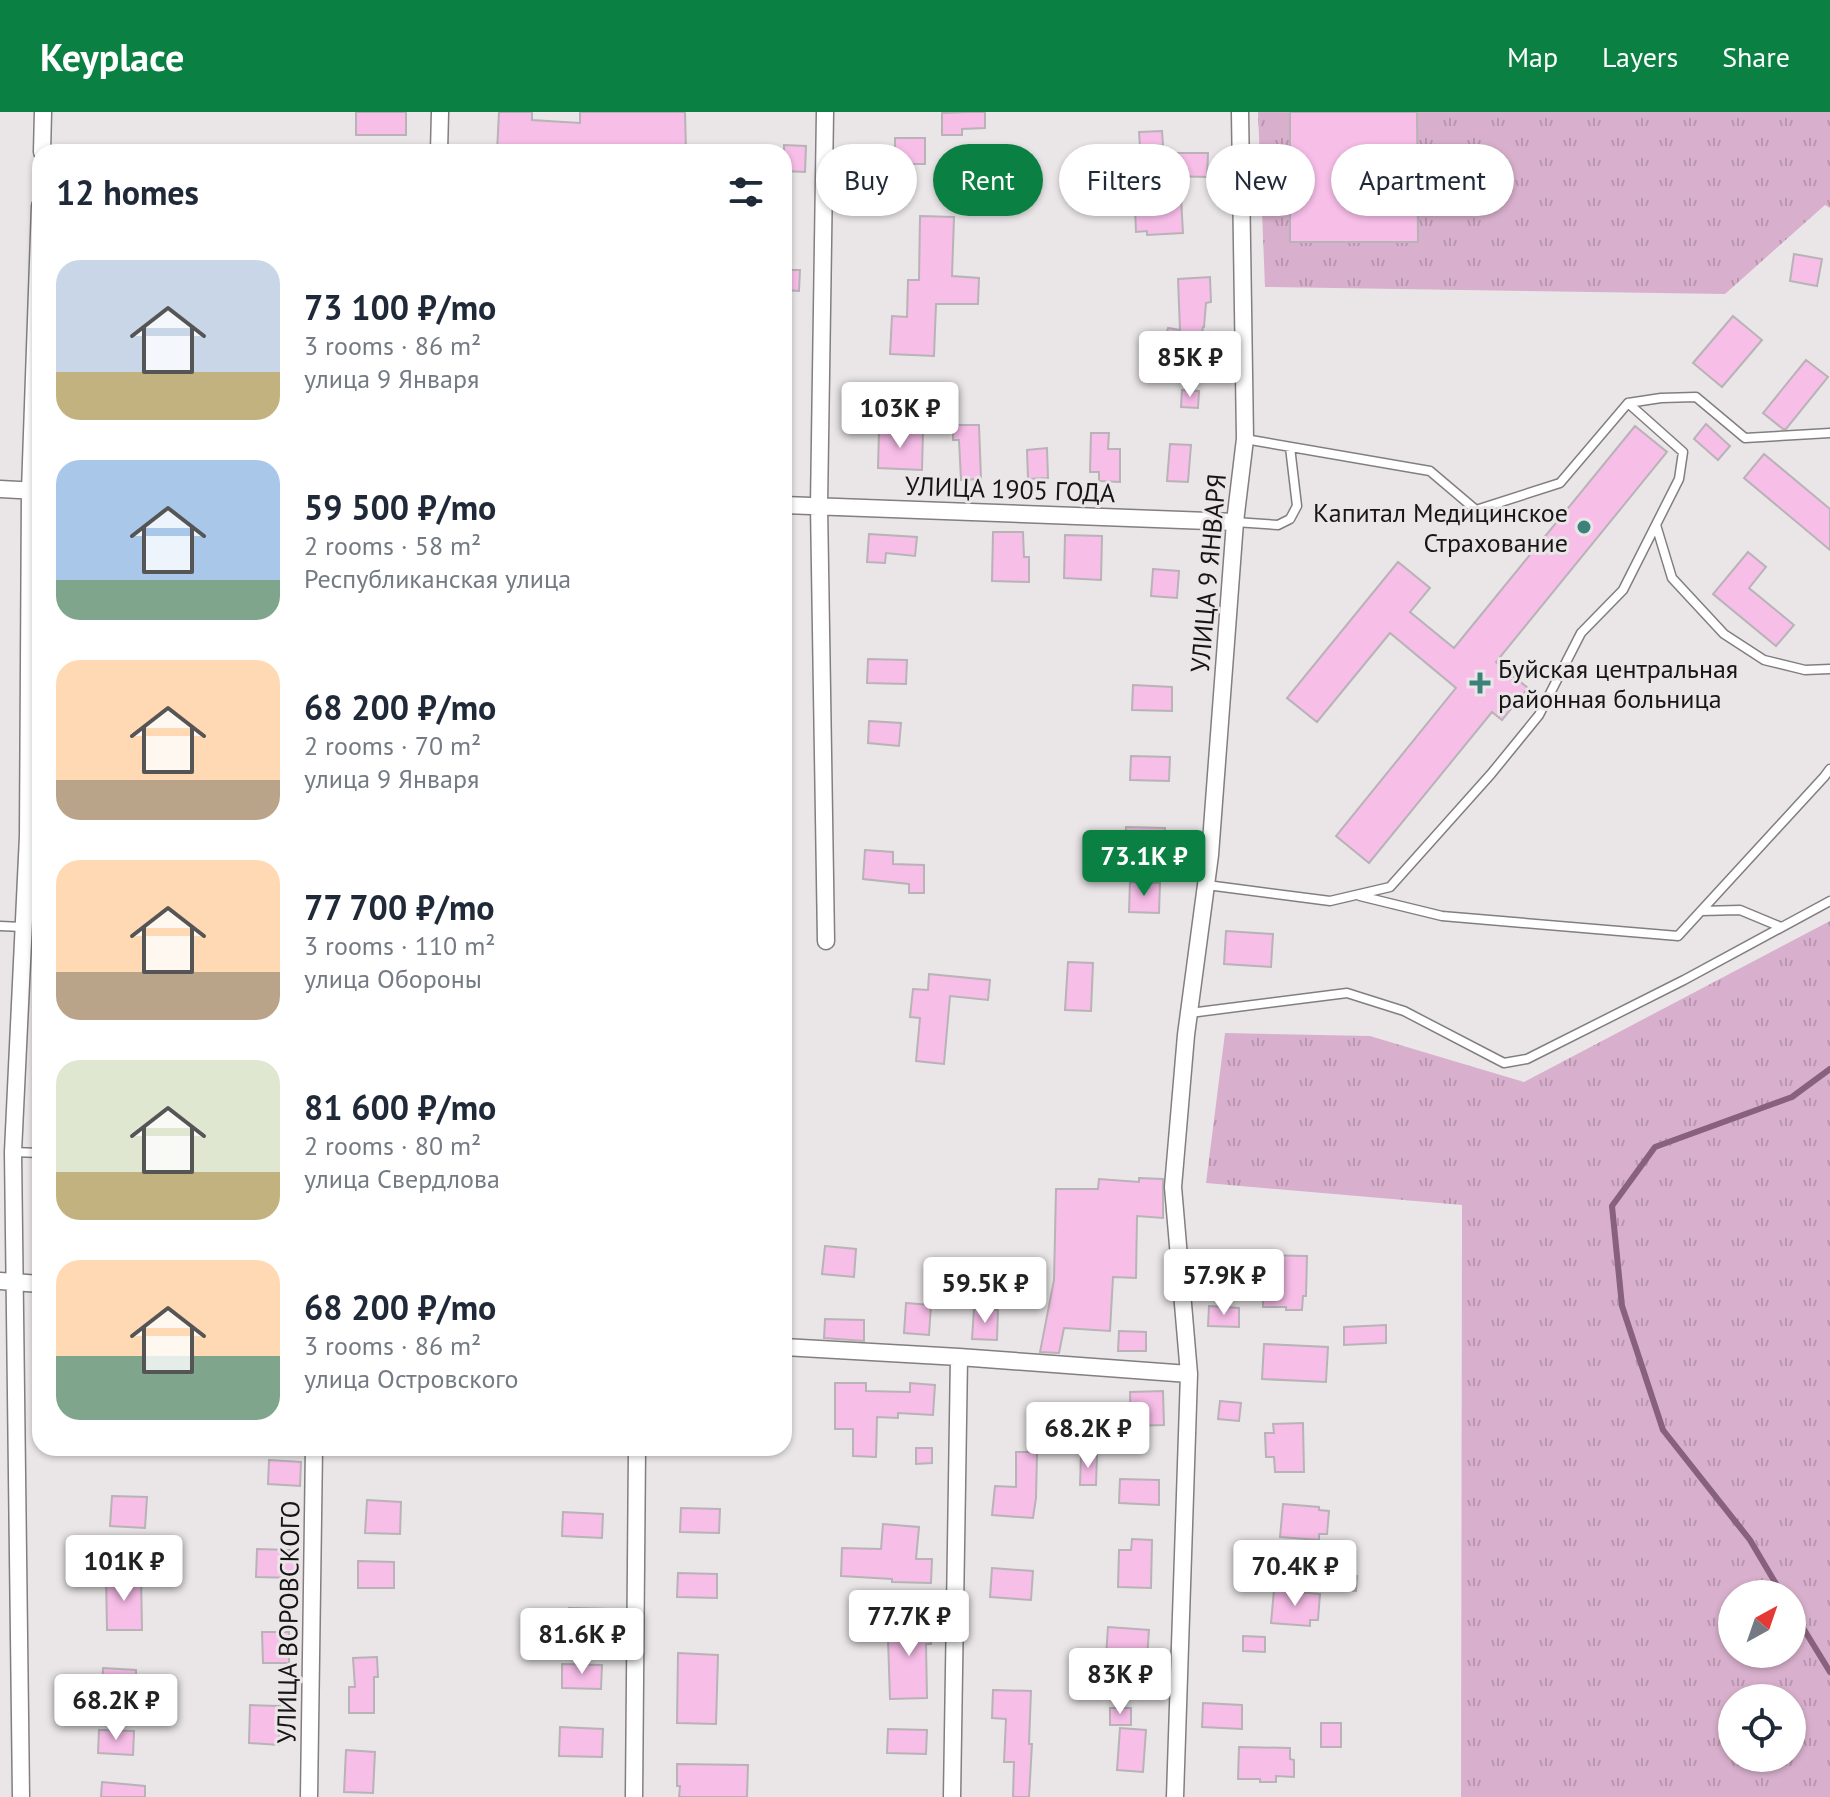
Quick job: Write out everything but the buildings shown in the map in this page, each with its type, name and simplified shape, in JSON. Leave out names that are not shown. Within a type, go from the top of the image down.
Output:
[{"type":"street","points":[[42,144],[43,112]]},
{"type":"street","points":[[439,144],[440,112]]},
{"type":"street","points":[[825,112],[819,505],[826,941]]},
{"type":"street","name":"УЛИЦА 9 ЯНВАРЯ","points":[[1189,1374],[1173,1187],[1186,1035],[1210,855],[1235,522],[1245,439],[1240,112]]},
{"type":"street","points":[[0,489],[32,491]]},
{"type":"street","name":"УЛИЦА 1905 ГОДА","points":[[792,505],[1235,522]]},
{"type":"street","points":[[21,1797],[7,1281],[24,927],[32,854]]},
{"type":"street","points":[[7,1281],[32,1283]]},
{"type":"street","points":[[792,1347],[1189,1374],[1175,1797]]},
{"type":"street","points":[[952,1797],[959,1357]]},
{"type":"street","name":"УЛИЦА ВОРОВСКОГО","points":[[309,1797],[314,1456]]},
{"type":"street","points":[[634,1797],[637,1456]]},
{"type":"lane","points":[[1245,439],[1430,471],[1476,510],[1560,483],[1628,403],[1696,397],[1745,438],[1830,433]]},
{"type":"lane","points":[[1206,885],[1330,901],[1390,887],[1501,763],[1539,715],[1581,633],[1623,590],[1679,479],[1683,452],[1628,403]]},
{"type":"lane","points":[[1235,522],[1278,525],[1290,519],[1297,506],[1290,447]]},
{"type":"lane","points":[[1656,524],[1672,578],[1724,634],[1764,660],[1805,670],[1830,669]]},
{"type":"lane","points":[[1355,895],[1442,916],[1678,936],[1830,769]]},
{"type":"lane","points":[[1190,1013],[1347,993],[1404,1011],[1504,1063],[1527,1059],[1684,980],[1830,901]]},
{"type":"lane","points":[[1701,911],[1740,910],[1781,927]]},
{"type":"lane","points":[[0,926],[24,927]]},
{"type":"lane","points":[[13,1152],[32,1153]]},
{"type":"green space","points":[[1258,112],[1830,112],[1830,208],[1825,205],[1725,294],[1265,287],[1262,216],[1315,216],[1315,144],[1259,144]]},
{"type":"green space","points":[[1830,921],[1830,1797],[1461,1797],[1462,1205],[1206,1183],[1225,1033],[1370,1036],[1524,1082]]},
{"type":"waterway","points":[[1774,1580],[1750,1540],[1663,1430],[1622,1306],[1612,1206],[1655,1147],[1792,1097],[1830,1069]]},
{"type":"waterway","points":[[1806,1633],[1830,1672]]},
{"type":"place","name":"Капитал Медицинское Страхование","points":[[1584,527]]},
{"type":"place","name":"Буйская центральная районная больница","points":[[1480,683]]}]
